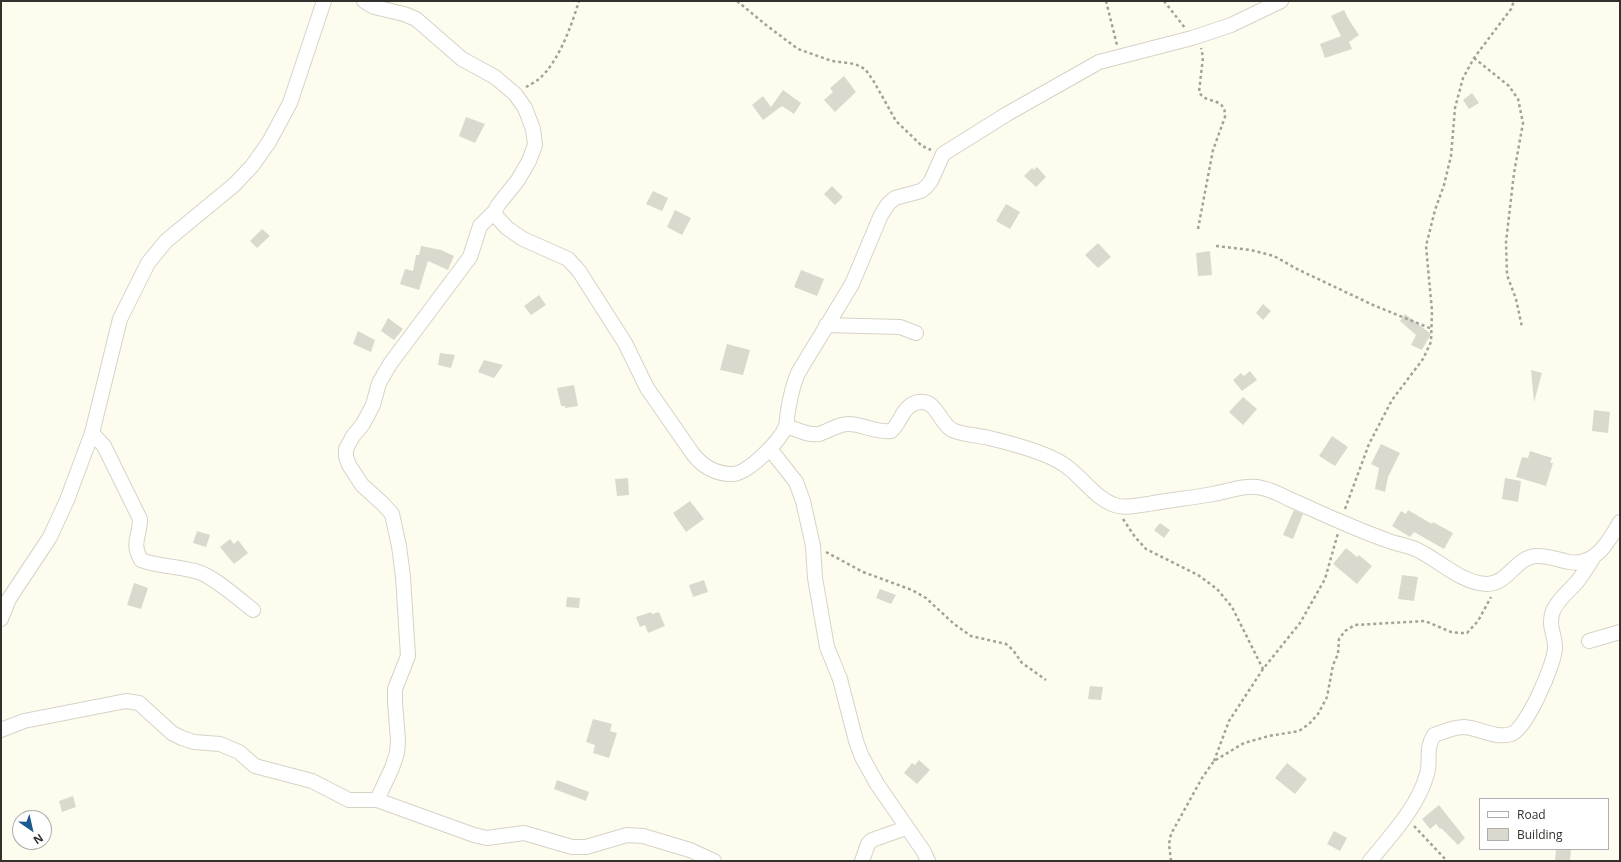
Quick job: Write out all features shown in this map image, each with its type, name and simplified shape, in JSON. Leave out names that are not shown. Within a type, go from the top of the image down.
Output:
[{"type":"street","points":[[1,619],[9,598],[50,537],[67,500],[92,433],[120,319],[148,263],[166,240],[234,185],[252,166],[270,142],[290,103],[324,1]]},
{"type":"street","points":[[364,1],[374,7],[404,14],[416,19],[462,59],[495,77],[515,94],[525,108],[533,130],[535,145],[529,161],[522,173],[495,211],[480,226],[470,257],[390,364],[379,383],[373,405],[363,424],[353,436],[346,449],[346,457],[349,465],[362,485],[392,514],[399,546],[403,577],[408,656],[396,689],[395,702],[398,740],[397,753],[392,768],[377,800]]},
{"type":"street","points":[[495,211],[499,220],[507,228],[523,239],[568,259],[579,271],[625,343],[647,388],[701,464],[717,472],[734,474],[744,470],[770,449],[781,436],[786,426],[792,386],[826,325],[852,284],[881,215],[888,204],[895,198],[921,191],[926,187],[943,154],[1007,114],[1099,62],[1231,26],[1281,1]]},
{"type":"street","points":[[826,325],[900,327],[916,334]]},
{"type":"street","points":[[786,426],[808,433],[818,434],[840,425],[848,424],[858,424],[878,430],[891,431],[896,426],[902,413],[920,402],[931,404],[943,423],[956,432],[989,438],[1019,446],[1063,463],[1105,501],[1116,506],[1133,506],[1214,494],[1246,487],[1262,488],[1340,522],[1412,548],[1474,582],[1488,584],[1500,581],[1531,557],[1547,557],[1572,563],[1594,558]]},
{"type":"street","points":[[92,433],[104,446],[140,519],[140,529],[136,542],[136,551],[141,560],[152,564],[173,566],[200,572],[229,590],[253,610]]},
{"type":"street","points":[[770,449],[796,482],[803,501],[813,546],[815,578],[827,647],[840,679],[856,741],[866,764],[928,861]]},
{"type":"street","points":[[1370,861],[1405,817],[1419,794],[1427,773],[1430,742],[1434,735],[1462,727],[1474,728],[1501,735],[1512,734],[1518,730],[1533,706],[1550,670],[1555,650],[1551,629],[1551,619],[1554,609],[1563,596],[1577,583],[1594,558],[1603,549],[1620,522]]},
{"type":"street","points":[[1589,641],[1620,632]]},
{"type":"street","points":[[1,730],[24,721],[126,701],[139,702],[172,733],[182,738],[194,742],[220,744],[239,752],[256,766],[312,781],[349,800],[377,800],[448,826],[488,838],[524,834],[572,847],[586,847],[627,835],[642,836],[690,850],[714,861]]},
{"type":"street","points":[[862,861],[868,844],[872,840],[906,828]]},
{"type":"path","points":[[515,94],[539,79],[551,65],[567,36],[579,1]]},
{"type":"path","points":[[737,1],[798,49],[832,61],[855,64],[865,69],[873,80],[896,121],[922,146],[943,154]]},
{"type":"path","points":[[1106,1],[1120,56]]},
{"type":"path","points":[[1164,1],[1195,37],[1203,57],[1199,92],[1201,96],[1220,103],[1226,111],[1213,150],[1198,229]]},
{"type":"path","points":[[1170,861],[1169,844],[1171,834],[1202,778],[1214,761],[1229,721],[1263,669],[1300,623],[1325,579],[1336,544],[1340,522],[1369,444],[1392,400],[1423,359],[1431,342],[1432,311],[1426,246],[1451,156],[1455,108],[1463,78],[1474,58],[1511,9],[1514,1]]},
{"type":"path","points":[[1474,58],[1509,86],[1518,99],[1523,123],[1514,173],[1506,242],[1507,276],[1516,299],[1522,327]]},
{"type":"path","points":[[1216,246],[1251,250],[1274,256],[1297,269],[1373,305],[1432,329]]},
{"type":"path","points":[[1116,506],[1135,537],[1146,549],[1198,575],[1217,589],[1232,607],[1263,669]]},
{"type":"path","points":[[813,546],[863,572],[912,590],[926,598],[954,624],[971,636],[1006,644],[1013,650],[1022,663],[1046,680]]},
{"type":"path","points":[[1214,761],[1244,743],[1269,736],[1299,731],[1309,724],[1318,714],[1327,697],[1333,665],[1338,654],[1340,639],[1345,631],[1355,625],[1425,621],[1451,632],[1461,634],[1467,632],[1478,621],[1500,581]]},
{"type":"path","points":[[1405,817],[1447,861]]},
{"type":"building","points":[[1344,10],[1359,35],[1349,42],[1352,49],[1325,58],[1320,44],[1341,36],[1331,16]]},
{"type":"building","points":[[844,76],[856,92],[835,112],[824,100],[833,92],[830,88]]},
{"type":"building","points":[[783,90],[801,103],[794,114],[782,106],[763,120],[752,105],[763,96],[771,107]]},
{"type":"building","points":[[1472,93],[1479,103],[1469,109],[1463,100]]},
{"type":"building","points":[[466,117],[485,124],[475,143],[459,136]]},
{"type":"building","points":[[1037,167],[1046,177],[1036,187],[1024,176],[1032,168],[1034,170]]},
{"type":"building","points":[[832,186],[843,197],[835,205],[824,194]]},
{"type":"building","points":[[653,191],[668,198],[662,211],[646,204]]},
{"type":"building","points":[[1006,204],[1020,212],[1010,229],[996,221]]},
{"type":"building","points":[[675,210],[691,218],[682,235],[667,227]]},
{"type":"building","points":[[262,229],[270,236],[257,248],[250,241]]},
{"type":"building","points":[[1098,243],[1111,257],[1098,268],[1085,255]]},
{"type":"building","points":[[421,246],[441,250],[454,256],[448,270],[428,261],[419,290],[400,284],[405,269],[413,271],[416,255],[419,255]]},
{"type":"building","points":[[1210,251],[1212,275],[1198,276],[1196,253]]},
{"type":"building","points":[[801,270],[824,279],[817,296],[794,287]]},
{"type":"building","points":[[539,295],[546,305],[531,315],[524,306]]},
{"type":"building","points":[[1263,304],[1271,311],[1263,320],[1256,313]]},
{"type":"building","points":[[1405,314],[1431,334],[1422,350],[1411,345],[1416,335],[1400,321]]},
{"type":"building","points":[[388,318],[403,329],[394,340],[381,331]]},
{"type":"building","points":[[358,331],[375,340],[371,352],[353,344]]},
{"type":"building","points":[[727,344],[750,350],[743,375],[720,370]]},
{"type":"building","points":[[440,353],[455,355],[451,368],[438,365]]},
{"type":"building","points":[[484,360],[503,365],[494,378],[478,372]]},
{"type":"building","points":[[1531,370],[1542,373],[1534,402]]},
{"type":"building","points":[[1250,371],[1257,380],[1242,391],[1233,380],[1241,373],[1244,376]]},
{"type":"building","points":[[574,385],[578,406],[565,408],[565,406],[561,406],[557,388]]},
{"type":"building","points":[[1243,397],[1257,409],[1243,425],[1229,412]]},
{"type":"building","points":[[1594,410],[1610,412],[1608,433],[1592,431]]},
{"type":"building","points":[[1332,436],[1348,447],[1335,466],[1319,456]]},
{"type":"building","points":[[1381,444],[1400,453],[1388,477],[1385,492],[1375,489],[1379,468],[1371,464]]},
{"type":"building","points":[[1530,451],[1552,458],[1550,463],[1553,463],[1546,486],[1516,477],[1522,457],[1528,458]]},
{"type":"building","points":[[628,478],[629,495],[617,496],[615,479]]},
{"type":"building","points":[[1505,478],[1521,481],[1518,502],[1502,499]]},
{"type":"building","points":[[690,501],[704,519],[686,532],[673,513]]},
{"type":"building","points":[[1294,510],[1303,514],[1293,539],[1283,535]]},
{"type":"building","points":[[1408,510],[1432,524],[1433,522],[1453,533],[1444,549],[1414,532],[1410,537],[1392,526],[1401,511],[1406,514]]},
{"type":"building","points":[[1160,523],[1170,530],[1164,538],[1154,530]]},
{"type":"building","points":[[197,531],[210,535],[206,547],[193,543]]},
{"type":"building","points":[[230,539],[234,544],[238,540],[248,553],[234,564],[220,547]]},
{"type":"building","points":[[1346,548],[1357,557],[1359,555],[1372,566],[1357,584],[1333,564]]},
{"type":"building","points":[[1402,575],[1418,577],[1414,601],[1398,599]]},
{"type":"building","points":[[704,580],[708,592],[693,597],[689,585]]},
{"type":"building","points":[[134,583],[148,588],[141,609],[127,605]]},
{"type":"building","points":[[880,589],[896,595],[891,604],[876,598]]},
{"type":"building","points":[[567,597],[580,598],[579,608],[566,607]]},
{"type":"building","points":[[651,612],[652,614],[659,612],[665,626],[648,633],[645,625],[640,627],[636,617]]},
{"type":"building","points":[[1090,686],[1103,687],[1101,700],[1088,699]]},
{"type":"building","points":[[593,719],[612,724],[610,731],[617,733],[609,758],[593,753],[595,745],[586,742]]},
{"type":"building","points":[[919,760],[930,770],[917,784],[904,773],[912,763],[915,765]]},
{"type":"building","points":[[1287,763],[1307,779],[1295,794],[1275,778]]},
{"type":"building","points":[[557,780],[589,792],[586,801],[554,789]]},
{"type":"building","points":[[73,796],[76,807],[62,812],[59,801]]},
{"type":"building","points":[[1439,805],[1465,838],[1458,845],[1436,824],[1430,829],[1422,819]]},
{"type":"building","points":[[1334,831],[1347,838],[1340,851],[1327,844]]},
{"type":"building","points":[[1556,850],[1571,850],[1570,861],[1555,861]]}]
